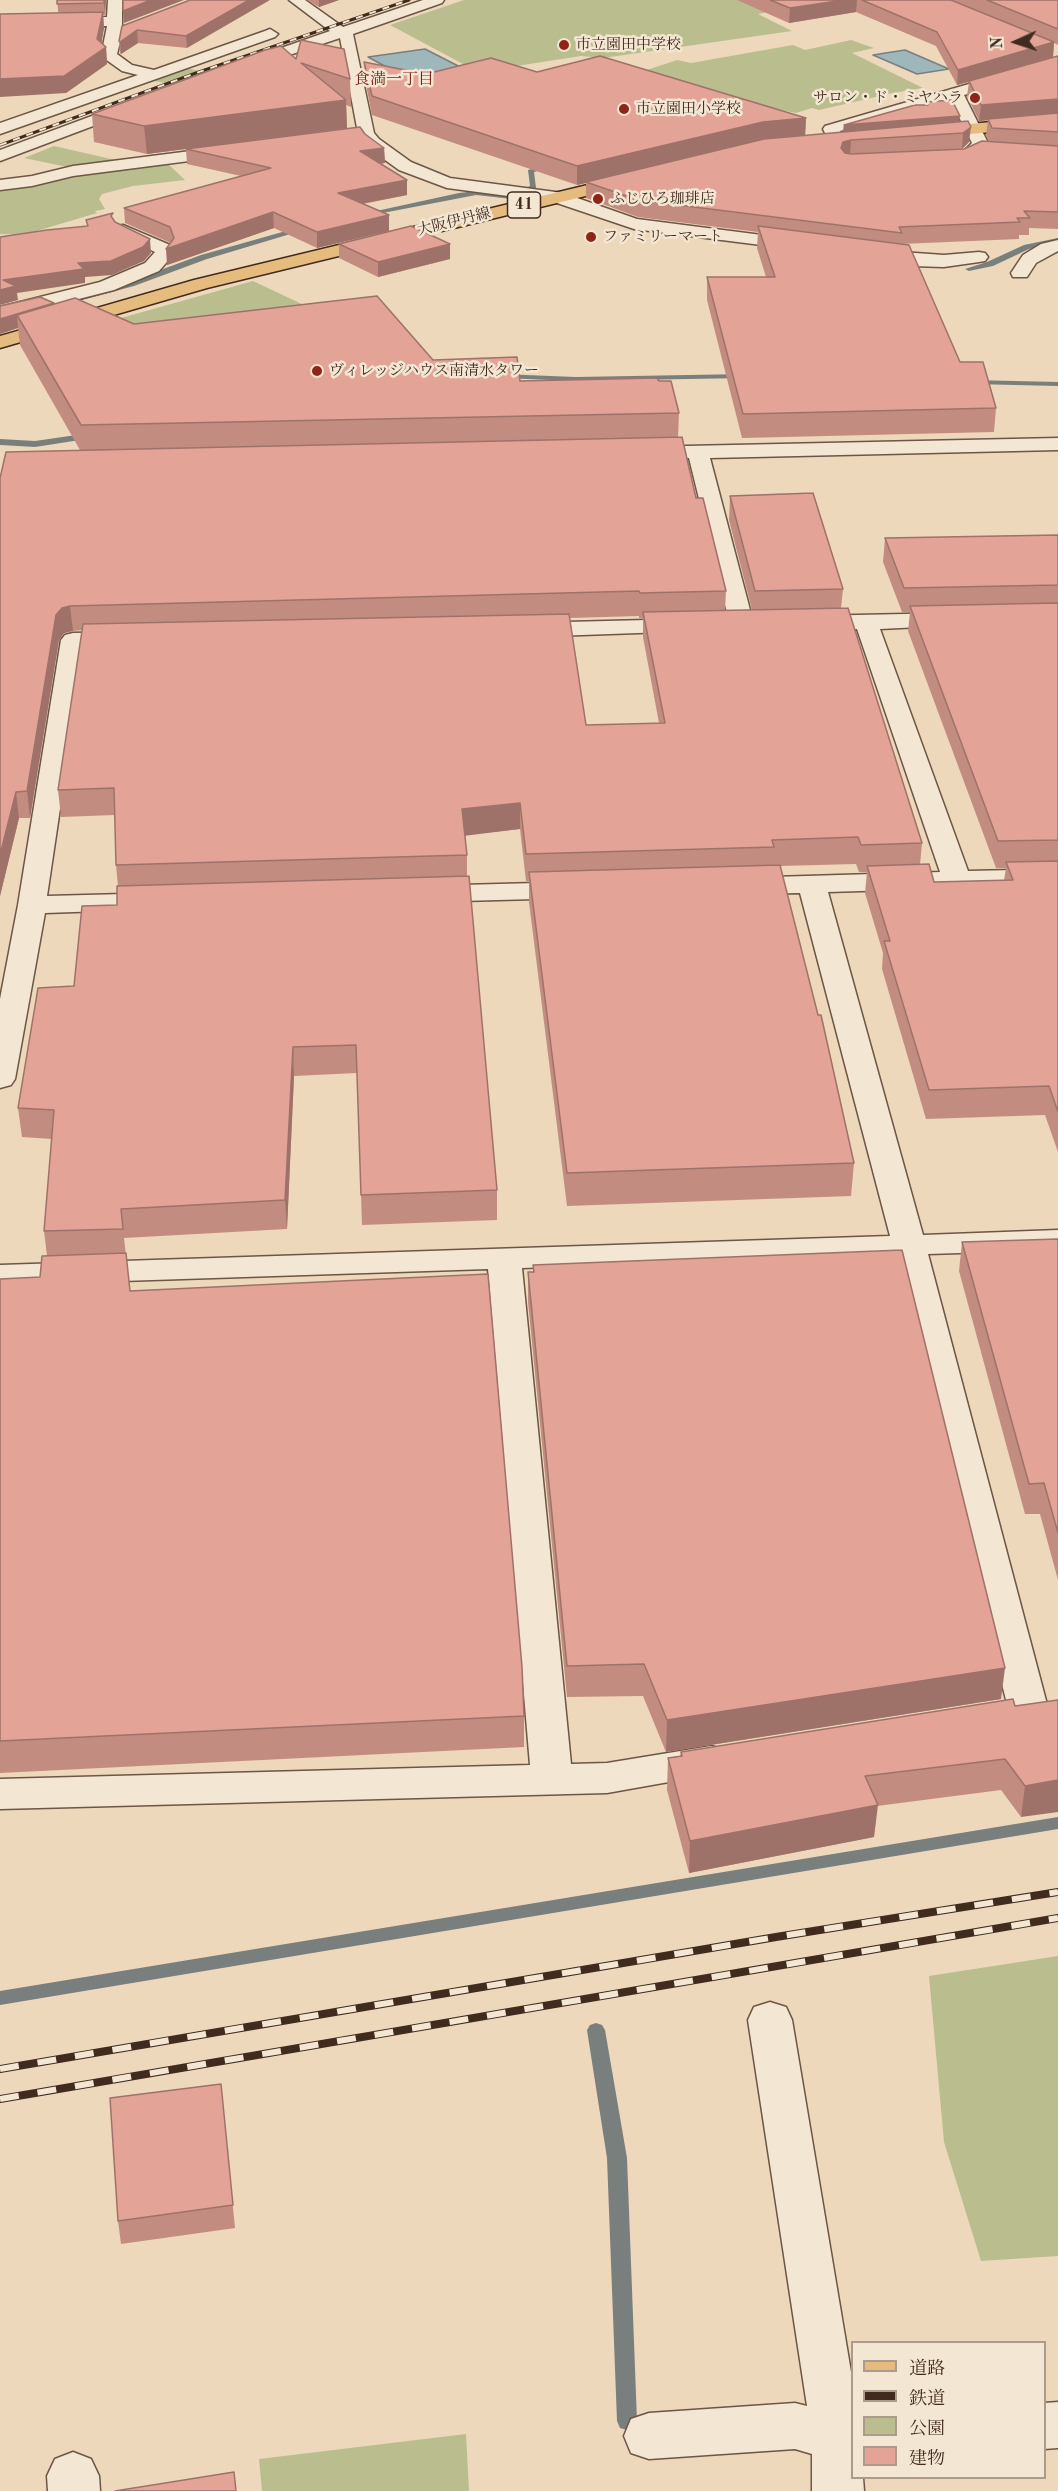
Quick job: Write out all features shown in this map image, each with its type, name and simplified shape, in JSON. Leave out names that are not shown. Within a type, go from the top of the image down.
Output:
[{"type":"main road","points":[[904,135],[971,124],[1058,121]]},
{"type":"main road","points":[[814,143],[848,143]]},
{"type":"main road","name":"大阪伊丹線","points":[[0,342],[201,284],[648,176]]},
{"type":"street","points":[[115,0],[118,28],[109,56],[127,68],[153,74]]},
{"type":"street","points":[[296,0],[313,19],[348,37],[360,134],[388,155],[427,177],[465,186],[557,197],[634,224],[819,248]]},
{"type":"street","points":[[231,70],[437,0]]},
{"type":"street","points":[[313,19],[340,11]]},
{"type":"street","points":[[0,24],[118,28]]},
{"type":"street","points":[[1,129],[284,29]]},
{"type":"street","points":[[848,143],[831,129],[1058,63]]},
{"type":"street","points":[[951,94],[956,96],[980,143],[977,150]]},
{"type":"street","points":[[0,156],[155,97]]},
{"type":"street","points":[[876,115],[889,119],[971,124]]},
{"type":"street","points":[[1,129],[45,139]]},
{"type":"street","points":[[0,185],[73,171],[250,148]]},
{"type":"street","points":[[929,159],[963,158],[977,150],[999,151]]},
{"type":"street","points":[[0,313],[107,286],[152,267],[164,255],[165,249],[123,230]]},
{"type":"street","points":[[1020,273],[1029,259],[1047,248],[1058,245]]},
{"type":"street","points":[[854,252],[911,260],[944,261],[979,257]]},
{"type":"street","points":[[615,453],[1057,447]]},
{"type":"street","points":[[698,451],[744,625]]},
{"type":"street","points":[[503,630],[979,619]]},
{"type":"street","points":[[866,622],[957,880]]},
{"type":"street","points":[[0,1079],[33,905],[72,640],[144,638]]},
{"type":"street","points":[[716,886],[1058,878]]},
{"type":"street","points":[[812,884],[909,1245],[1027,1712]]},
{"type":"street","points":[[404,895],[596,890]]},
{"type":"street","points":[[33,905],[188,900]]},
{"type":"street","points":[[0,1275],[1058,1240]]},
{"type":"street","points":[[504,1258],[552,1779]]},
{"type":"street","points":[[0,1794],[607,1778],[748,1756]]},
{"type":"street","points":[[771,2020],[844,2437],[838,2491]]},
{"type":"street","points":[[650,2436],[795,2426],[844,2437]]},
{"type":"green space","points":[[464,0],[777,0],[793,7],[758,14],[792,31],[603,58],[581,56],[478,72],[390,25]]},
{"type":"green space","points":[[851,40],[874,48],[852,53],[923,88],[819,110],[812,108],[796,113],[782,110],[764,114],[638,73],[677,60],[691,63],[793,45],[805,50]]},
{"type":"green space","points":[[186,68],[210,73],[174,85],[150,80]]},
{"type":"green space","points":[[54,146],[120,161],[72,168],[24,158]]},
{"type":"green space","points":[[167,163],[185,180],[133,186],[102,194],[99,199],[105,209],[95,211],[97,213],[23,235],[0,234],[0,187]]},
{"type":"green space","points":[[253,281],[338,321],[71,332]]},
{"type":"green space","points":[[1058,1956],[1058,2256],[981,2261],[944,2142],[929,1976]]},
{"type":"green space","points":[[466,2434],[469,2491],[262,2491],[259,2459]]},
{"type":"water","points":[[425,49],[472,73],[414,82],[368,57]]},
{"type":"water","points":[[905,50],[949,69],[917,74],[873,55]]},
{"type":"building","points":[[57,0],[104,0],[104,3],[57,4]]},
{"type":"building","points":[[123,0],[151,0],[123,11]]},
{"type":"building","points":[[190,0],[249,0],[186,36],[137,30],[119,41],[122,26]]},
{"type":"building","points":[[770,0],[844,0],[790,8]]},
{"type":"building","points":[[862,0],[951,0],[1054,42],[958,70],[937,32]]},
{"type":"building","points":[[987,0],[1058,0],[1058,29]]},
{"type":"building","points":[[103,12],[97,39],[106,47],[64,76],[0,79],[0,14]]},
{"type":"building","points":[[301,40],[344,49],[350,79],[301,63],[346,100],[144,126],[92,114],[265,50],[281,46],[296,59]]},
{"type":"building","points":[[600,56],[806,118],[763,122],[577,166],[372,96],[364,62],[426,74],[491,58],[537,72]]},
{"type":"building","points":[[1058,56],[1058,99],[981,105],[969,81]]},
{"type":"building","points":[[952,100],[960,116],[844,125],[915,105],[928,105],[926,102]]},
{"type":"building","points":[[1058,113],[1058,132],[992,128],[988,119]]},
{"type":"building","points":[[968,121],[971,127],[963,133],[851,140],[843,142],[841,148],[845,153],[851,154],[964,149],[982,141],[1058,146],[1058,212],[1024,211],[1030,218],[1017,218],[1020,222],[899,227],[902,233],[638,200],[586,182],[764,139]]},
{"type":"building","points":[[360,127],[365,134],[384,148],[360,151],[407,180],[338,193],[389,215],[317,232],[273,212],[166,249],[174,238],[170,227],[124,208],[271,168],[186,149]]},
{"type":"building","points":[[113,213],[111,216],[115,222],[150,239],[143,247],[111,261],[78,263],[84,269],[3,280],[16,286],[0,290],[0,237],[88,226],[86,220]]},
{"type":"building","points":[[411,226],[450,244],[378,262],[339,244]]},
{"type":"building","points":[[758,226],[909,245],[960,362],[983,362],[996,408],[743,414],[707,277],[775,277]]},
{"type":"building","points":[[377,296],[433,360],[517,357],[520,381],[657,378],[659,381],[671,381],[679,413],[81,425],[17,315],[75,298],[134,324]]},
{"type":"building","points":[[40,297],[54,303],[0,319],[0,306]]},
{"type":"building","points":[[682,437],[696,498],[703,498],[726,591],[640,593],[639,591],[62,608],[56,615],[27,791],[16,792],[0,855],[0,478],[6,452]]},
{"type":"building","points":[[813,493],[843,589],[755,591],[730,496]]},
{"type":"building","points":[[1058,535],[1058,585],[904,588],[885,538]]},
{"type":"building","points":[[1058,603],[1058,840],[998,841],[910,606]]},
{"type":"building","points":[[848,608],[922,843],[861,845],[858,837],[772,840],[774,847],[526,854],[520,803],[462,809],[467,855],[116,865],[114,788],[58,790],[83,624],[569,614],[586,725],[665,723],[643,612]]},
{"type":"building","points":[[1058,861],[1058,1112],[1049,1086],[929,1090],[884,941],[890,941],[867,866],[929,864],[934,882],[1013,880],[1006,862]]},
{"type":"building","points":[[780,865],[818,1015],[821,1015],[854,1163],[567,1173],[529,872]]},
{"type":"building","points":[[469,876],[497,1190],[361,1195],[356,1045],[293,1047],[285,1200],[121,1209],[123,1229],[44,1231],[54,1110],[18,1108],[38,988],[74,986],[82,906],[117,905],[117,886]]},
{"type":"building","points":[[1058,1239],[1058,1533],[1044,1483],[1029,1484],[962,1242]]},
{"type":"building","points":[[902,1250],[1005,1668],[667,1720],[644,1664],[567,1666],[528,1272],[534,1272],[533,1265]]},
{"type":"building","points":[[126,1253],[130,1291],[488,1274],[522,1667],[524,1716],[0,1741],[0,1279],[40,1277],[42,1256]]},
{"type":"building","points":[[1013,1699],[1015,1706],[1058,1700],[1058,1780],[1025,1786],[1005,1759],[865,1776],[878,1805],[690,1841],[668,1758],[682,1756],[681,1752]]},
{"type":"building","points":[[221,2084],[233,2205],[118,2221],[110,2098]]},
{"type":"building","points":[[234,2472],[236,2491],[115,2491]]},
{"type":"waterway","points":[[362,215],[459,195],[476,193],[509,197],[534,187],[530,171],[550,166]]},
{"type":"waterway","points":[[60,304],[131,284],[204,257],[303,229]]},
{"type":"waterway","points":[[969,269],[990,264],[1027,247],[1058,240]]},
{"type":"waterway","points":[[503,376],[576,379],[745,376]]},
{"type":"waterway","points":[[973,382],[1058,384]]},
{"type":"waterway","points":[[0,442],[35,444],[90,436]]},
{"type":"waterway","points":[[0,1998],[1058,1823]]},
{"type":"waterway","points":[[596,2030],[617,2158],[627,2421]]},
{"type":"railway","points":[[0,145],[196,73],[409,0]]},
{"type":"railway","points":[[0,2069],[776,1937],[1058,1892]]},
{"type":"railway","points":[[0,2099],[1058,1918]]},
{"type":"place","name":"市立園田中学校","points":[[564,45]]},
{"type":"place","name":"サロン・ド・ミヤハラ","points":[[975,98]]},
{"type":"place","name":"市立園田小学校","points":[[624,109]]},
{"type":"place","name":"ふじひろ珈琲店","points":[[598,199]]},
{"type":"place","name":"ファミリーマート","points":[[591,237]]},
{"type":"place","name":"ヴィレッジハウス南清水タワー","points":[[317,371]]},
{"type":"district","name":"食満一丁目","points":[[394,80]]}]
